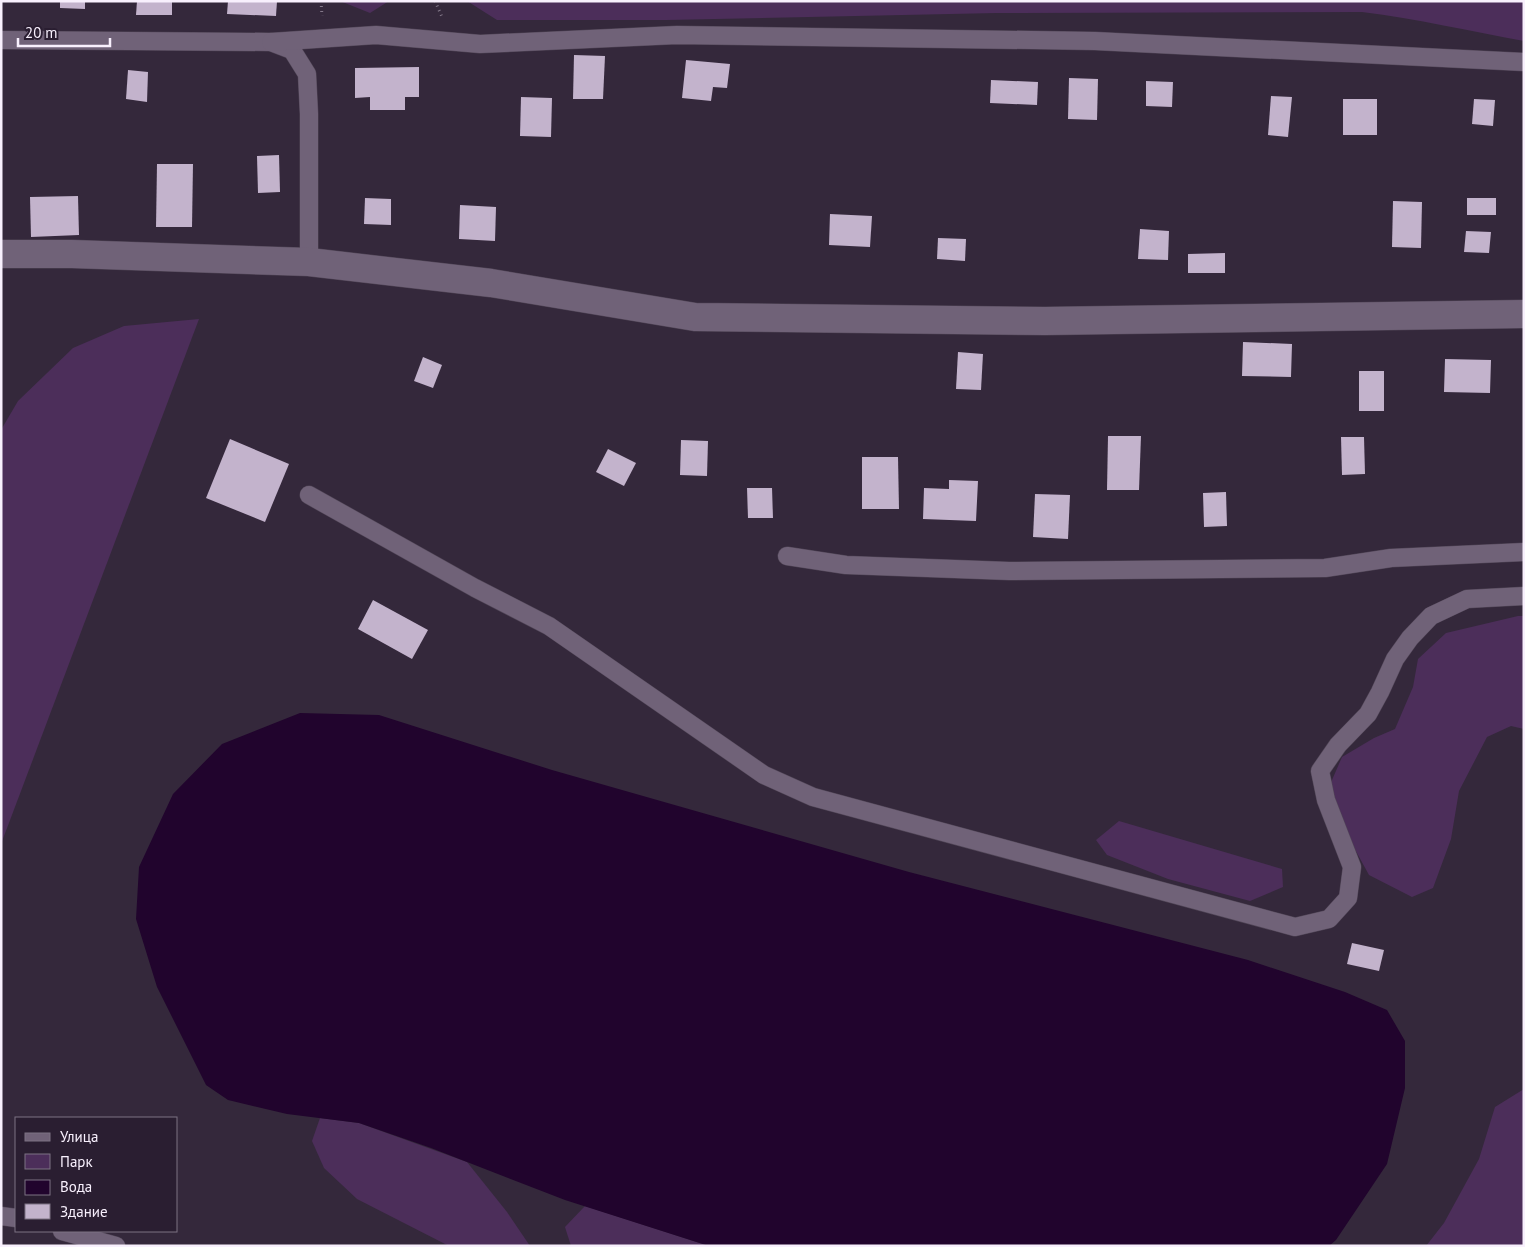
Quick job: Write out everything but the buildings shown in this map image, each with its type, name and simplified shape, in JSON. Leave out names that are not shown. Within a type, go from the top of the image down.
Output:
[{"type":"street","points":[[1,254],[72,254],[309,262],[491,283],[695,317],[1045,321],[1524,314]]},
{"type":"lane","points":[[1,40],[270,42],[376,35],[480,44],[677,35],[1095,41],[1524,62]]},
{"type":"lane","points":[[270,42],[292,50],[306,74],[309,114],[309,262]]},
{"type":"lane","points":[[309,495],[476,588],[549,626],[764,775],[813,797],[1295,927],[1329,919],[1348,898],[1352,868],[1326,800],[1320,771],[1338,745],[1368,714],[1395,659],[1431,616],[1467,600],[1524,596]]},
{"type":"lane","points":[[787,556],[846,565],[1018,571],[1326,568],[1391,558],[1524,552]]},
{"type":"lane","points":[[1,1216],[15,1218]]},
{"type":"lane","points":[[66,1232],[116,1246]]},
{"type":"green space","points":[[340,1],[389,1],[370,13]]},
{"type":"green space","points":[[467,1],[1524,1],[1524,41],[1362,12],[997,13],[667,20],[497,20]]},
{"type":"green space","points":[[199,319],[1,844],[1,430],[18,401],[73,348],[124,326]]},
{"type":"green space","points":[[1524,616],[1524,729],[1511,726],[1487,737],[1459,791],[1451,839],[1433,888],[1412,897],[1369,875],[1346,833],[1329,787],[1342,757],[1374,738],[1395,729],[1413,687],[1418,659],[1446,633]]},
{"type":"green space","points":[[1119,821],[1282,869],[1283,887],[1250,901],[1168,879],[1107,855],[1096,840]]},
{"type":"green space","points":[[1524,1089],[1524,1246],[1426,1246],[1444,1223],[1479,1159],[1495,1107]]},
{"type":"green space","points":[[320,1118],[359,1123],[467,1162],[507,1212],[530,1246],[449,1246],[357,1199],[324,1168],[312,1141]]},
{"type":"green space","points":[[585,1206],[709,1246],[571,1246],[565,1227]]},
{"type":"water","points":[[300,713],[379,715],[552,770],[909,872],[1248,960],[1345,992],[1387,1010],[1405,1041],[1405,1088],[1387,1164],[1336,1240],[1329,1246],[709,1246],[565,1200],[431,1148],[359,1123],[287,1114],[228,1100],[206,1085],[157,987],[136,919],[139,867],[173,794],[222,744]]}]
